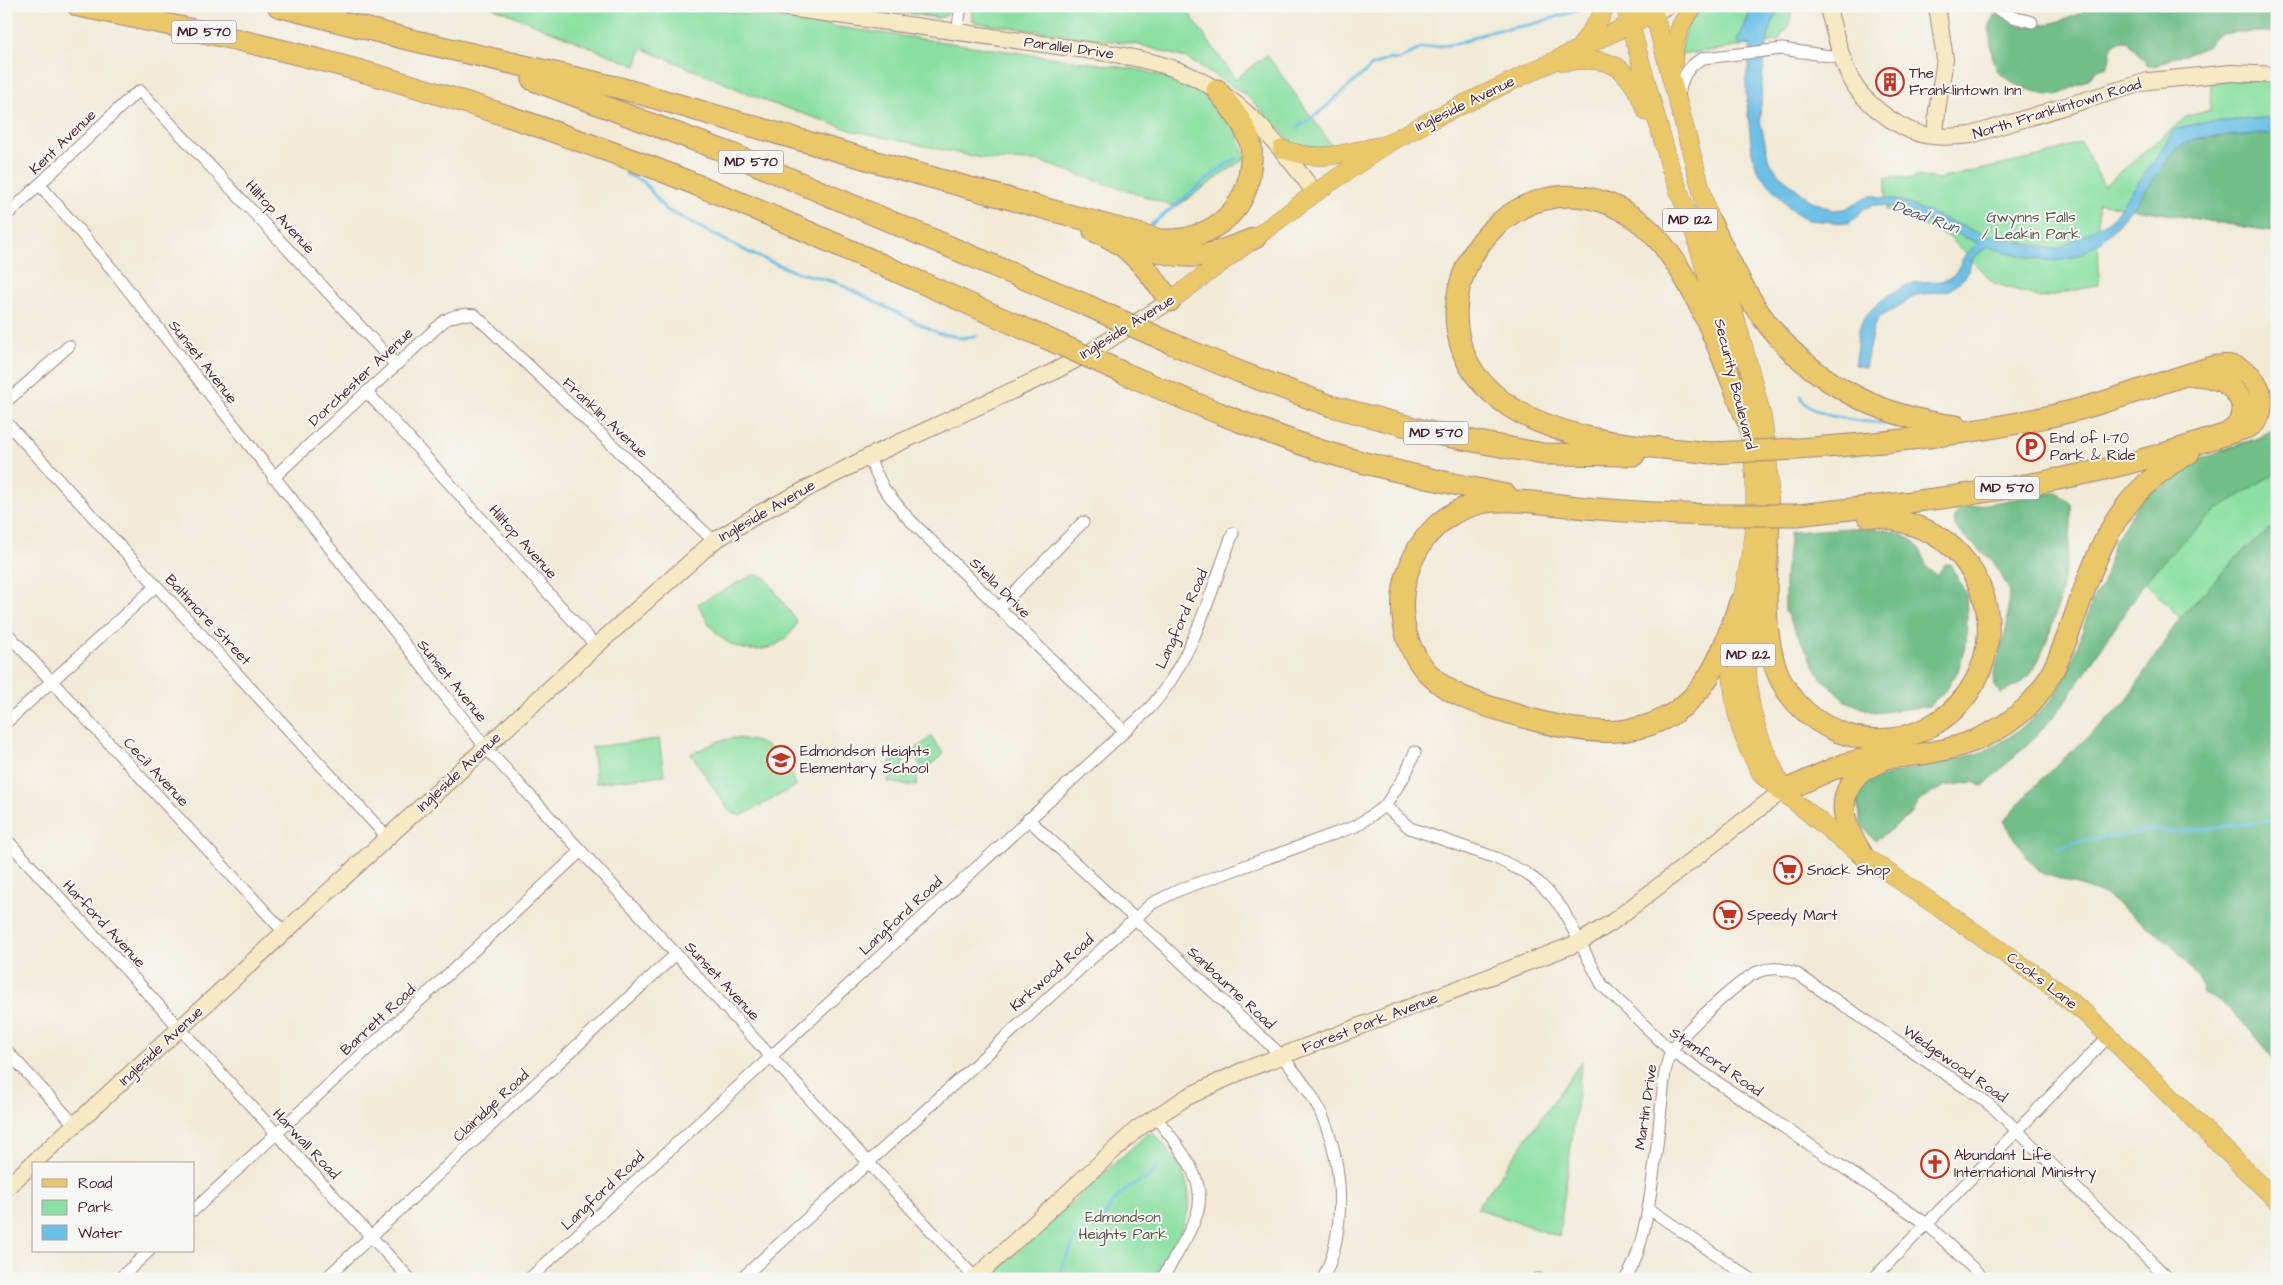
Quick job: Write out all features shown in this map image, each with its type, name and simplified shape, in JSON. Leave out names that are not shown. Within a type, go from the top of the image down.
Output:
[{"type":"highway","name":"MD 570","points":[[78,6],[176,26],[329,62],[526,122],[656,169],[718,194],[1221,414],[1323,451],[1432,480],[1563,506],[1630,512],[1713,515],[1798,515],[1978,493],[2090,473],[2220,437],[2251,426],[2258,420],[2261,400],[2254,379],[2240,367],[2226,364],[2075,410],[1984,429],[1878,444],[1711,453],[1563,455],[1499,447],[1441,435],[1332,406],[1240,372],[732,154],[591,100],[407,39],[278,6]]},
{"type":"highway","points":[[407,39],[620,88],[908,171],[1160,240],[1190,238],[1219,226],[1229,217],[1245,193],[1250,177],[1251,147],[1240,120],[1217,90]]},
{"type":"highway","points":[[908,171],[1168,255],[1184,257],[1210,255],[1255,238]]},
{"type":"highway","points":[[1711,453],[1620,443],[1564,430],[1514,409],[1483,385],[1463,350],[1458,330],[1456,309],[1464,271],[1473,252],[1485,235],[1520,208],[1540,201],[1562,197],[1578,197],[1600,202],[1633,217],[1663,246],[1693,294],[1710,327],[1746,418]]},
{"type":"highway","points":[[1711,224],[1738,277],[1760,312],[1798,357],[1824,378],[1856,398],[1895,414],[1937,424],[1984,429]]},
{"type":"highway","points":[[1105,235],[1138,259],[1170,301]]},
{"type":"highway","points":[[1782,791],[1846,764],[1867,759],[1918,755],[1972,743],[2005,725],[2033,701],[2054,671],[2090,573],[2115,520],[2128,501],[2163,469],[2220,437]]},
{"type":"highway","points":[[1563,506],[1510,502],[1482,503],[1444,520],[1420,545],[1407,570],[1404,587],[1402,603],[1406,630],[1409,643],[1426,670],[1450,691],[1488,706],[1570,730],[1611,733],[1642,728],[1670,714],[1699,690],[1717,662],[1740,602]]},
{"type":"highway","points":[[1769,515],[1769,642],[1778,676],[1798,704],[1828,728],[1864,739],[1881,740],[1916,733],[1951,714],[1973,688],[1981,672],[1988,636],[1988,618],[1984,600],[1977,579],[1966,562],[1953,548],[1937,537],[1904,521],[1884,517],[1798,515]]},
{"type":"highway","points":[[1862,854],[1846,822],[1845,796],[1857,775],[1869,766],[1896,757]]},
{"type":"main road","points":[[1578,49],[1600,18],[1605,6]]},
{"type":"main road","name":"Security Boulevard","points":[[1625,6],[1671,170],[1693,228],[1746,418],[1752,447],[1755,481],[1752,546],[1740,602],[1733,661],[1735,704],[1748,748],[1762,775],[1782,791]]},
{"type":"main road","points":[[1673,82],[1674,45],[1677,33],[1683,21],[1695,6]]},
{"type":"main road","name":"Ingleside Avenue","points":[[1170,301],[1315,193],[1387,144],[1418,127],[1631,24],[1658,8]]},
{"type":"main road","name":"Security Boulevard","points":[[1658,8],[1673,82],[1762,416],[1767,445],[1769,515],[1766,548],[1748,648],[1747,675],[1749,701],[1754,722],[1782,791]]},
{"type":"main road","points":[[1544,66],[1592,59],[1609,63],[1620,69],[1629,78],[1641,98],[1671,170]]},
{"type":"main road","points":[[1282,148],[1300,155],[1322,158],[1387,144]]},
{"type":"main road","name":"Cooks Lane","points":[[1782,791],[1818,822],[2046,982],[2086,1014],[2277,1201]]},
{"type":"street","name":"Parallel Drive","points":[[774,6],[1104,53],[1151,62],[1197,78],[1217,90],[1251,116],[1282,148],[1315,193]]},
{"type":"street","points":[[957,32],[961,6]]},
{"type":"street","name":"North Franklintown Road","points":[[1827,6],[1843,58],[1857,90],[1874,107],[1897,125],[1922,134],[1935,136],[1955,137],[1990,131],[2148,81],[2232,73],[2277,75]]},
{"type":"street","points":[[1935,136],[1945,59],[1937,6]]},
{"type":"street","points":[[1991,6],[2013,17],[2032,22]]},
{"type":"street","points":[[1679,103],[1680,90],[1688,69],[1704,58],[1768,50],[1843,58]]},
{"type":"street","name":"Kent Avenue","points":[[6,216],[131,97],[140,91]]},
{"type":"street","name":"Hilltop Avenue","points":[[140,91],[396,364]]},
{"type":"street","name":"Sunset Avenue","points":[[40,185],[112,269],[486,748],[974,1278]]},
{"type":"street","name":"Ingleside Avenue","points":[[34,1162],[596,646],[714,541],[762,512],[868,456],[1050,373],[1090,352],[1170,301]]},
{"type":"street","name":"Dorchester Avenue","points":[[274,478],[444,321],[460,314],[474,316]]},
{"type":"street","name":"Franklin Avenue","points":[[474,316],[714,541]]},
{"type":"street","points":[[6,402],[69,346]]},
{"type":"street","name":"Hilltop Avenue","points":[[367,392],[596,646]]},
{"type":"street","name":"Baltimore Street","points":[[6,422],[388,838]]},
{"type":"street","name":"Stella Drive","points":[[868,456],[877,478],[891,499],[998,608],[1124,731]]},
{"type":"street","points":[[998,608],[1083,522]]},
{"type":"street","name":"Langford Road","points":[[529,1279],[1160,697],[1180,666],[1200,621],[1233,534]]},
{"type":"street","points":[[6,723],[156,586]]},
{"type":"street","name":"Cecil Avenue","points":[[6,632],[285,933]]},
{"type":"street","name":"Kirkwood Road","points":[[741,1279],[1151,904],[1171,893],[1341,833],[1370,818],[1385,806],[1405,775],[1415,752]]},
{"type":"street","name":"Forest Park Avenue","points":[[974,1278],[1111,1151],[1155,1116],[1211,1084],[1578,943],[1611,923],[1782,791]]},
{"type":"street","name":"Stamford Road","points":[[1385,806],[1410,828],[1496,858],[1526,873],[1552,896],[1562,910],[1602,985],[1671,1051],[1927,1224],[1984,1279]]},
{"type":"street","name":"Sanbourne Road","points":[[1028,819],[1282,1056],[1310,1093],[1329,1133],[1337,1169],[1339,1194],[1338,1222],[1334,1247],[1323,1279]]},
{"type":"street","name":"Harford Avenue","points":[[6,840],[180,1028]]},
{"type":"street","name":"Barrett Road","points":[[195,1209],[581,851]]},
{"type":"street","name":"Clairidge Road","points":[[325,1279],[676,954]]},
{"type":"street","name":"Wedgewood Road","points":[[1741,982],[1749,976],[1768,969],[1786,969],[1797,974],[1981,1098],[2169,1279]]},
{"type":"street","name":"Martin Drive","points":[[1625,1279],[1634,1264],[1648,1208],[1665,1072],[1671,1051],[1681,1037],[1741,982]]},
{"type":"street","name":"Harwall Road","points":[[180,1028],[410,1279]]},
{"type":"street","points":[[1873,1279],[2108,1036]]},
{"type":"street","points":[[6,1050],[75,1125]]},
{"type":"street","points":[[1155,1116],[1189,1164],[1199,1191],[1197,1214],[1162,1279]]},
{"type":"street","name":"Ingleside Avenue","points":[[6,1188],[32,1164]]},
{"type":"street","points":[[1648,1208],[1751,1279]]},
{"type":"street","points":[[118,1279],[148,1252]]},
{"type":"green space","points":[[490,6],[690,6],[1141,70],[1200,91],[1220,105],[1233,123],[1245,158],[1176,207],[1038,161],[991,160],[854,131],[768,102],[642,48],[636,66]]},
{"type":"green space","points":[[861,6],[951,6],[946,16],[938,18]]},
{"type":"green space","points":[[971,6],[1184,6],[1235,79],[1267,55],[1333,147],[1305,149],[1294,144],[1246,95],[1186,58],[1140,45],[978,23],[972,20]]},
{"type":"green space","points":[[1702,6],[1793,6],[1789,25],[1778,41],[1680,55],[1686,28]]},
{"type":"green space","points":[[2089,6],[2277,6],[2277,32],[2220,34],[2214,37],[2209,46],[2186,55],[2175,56],[2157,66],[2148,65],[2127,41],[2116,43],[2111,49],[2107,67],[2095,71],[2090,78],[2057,96],[2042,94],[2014,84],[1997,70],[1992,55],[1989,28],[1994,15],[2001,16],[2019,25],[2036,26],[2067,19],[2084,11]]},
{"type":"green space","name":"Gwynns Falls / Leakin Park","points":[[2211,80],[2277,80],[2277,232],[2098,203],[2099,285],[2041,298],[1994,283],[1948,236],[1886,210],[1886,176],[1914,179],[1915,176],[1939,179],[2038,157],[2081,142],[2104,186],[2186,117],[2210,110]]},
{"type":"green space","points":[[2277,133],[2277,232],[2131,208],[2176,149],[2198,138]]},
{"type":"green space","points":[[2277,427],[2277,716],[2125,562],[2221,450],[2258,438]]},
{"type":"green space","points":[[2277,427],[2277,472],[2218,509],[2176,548],[2145,582],[2064,704],[2040,732],[1983,786],[1973,782],[1944,786],[1919,801],[1910,815],[1875,841],[1861,825],[1858,802],[1862,785],[1888,775],[1984,751],[1997,745],[2022,728],[2045,707],[2061,685],[2075,653],[2094,596],[2102,587],[2114,542],[2141,500],[2195,461],[2258,438]]},
{"type":"green space","points":[[2057,492],[2071,504],[2071,521],[2065,569],[2053,621],[2036,664],[2026,678],[2011,689],[2000,693],[1995,688],[1994,673],[2007,626],[2009,589],[1993,561],[1960,533],[1955,525],[1954,517],[1962,507]]},
{"type":"green space","points":[[2277,523],[2277,1062],[2235,1014],[2215,999],[2203,994],[2198,977],[2171,944],[2104,894],[2042,873],[2027,857],[2004,821],[2036,784],[2124,704],[2180,618],[2237,557]]},
{"type":"green space","points":[[1851,528],[1887,530],[1905,536],[1918,547],[1926,565],[1937,576],[1945,564],[1950,564],[1966,594],[1966,643],[1958,671],[1945,691],[1929,706],[1875,713],[1846,701],[1821,678],[1785,611],[1785,577],[1790,532]]},
{"type":"green space","points":[[753,575],[765,577],[797,622],[792,631],[777,644],[759,650],[749,650],[724,640],[711,626],[698,604]]},
{"type":"green space","points":[[931,737],[944,754],[924,770],[911,753]]},
{"type":"green space","points":[[734,738],[756,742],[773,751],[786,765],[796,786],[741,816],[730,812],[691,754],[719,741]]},
{"type":"green space","points":[[659,739],[664,775],[596,783],[592,747]]},
{"type":"green space","points":[[891,758],[904,760],[903,768],[918,771],[916,786],[888,782]]},
{"type":"green space","points":[[1582,1061],[1559,1237],[1477,1208]]},
{"type":"green space","name":"Edmondson Heights Park","points":[[1147,1134],[1153,1134],[1159,1139],[1173,1157],[1183,1174],[1188,1190],[1189,1205],[1180,1234],[1153,1279],[988,1279]]},
{"type":"water","name":"Dead Run","points":[[1752,6],[1760,6],[1761,13],[1764,6],[1777,6],[1776,15],[1769,31],[1762,79],[1760,120],[1769,162],[1782,177],[1810,200],[1833,210],[1845,209],[1871,195],[1904,202],[1976,232],[2056,250],[2111,220],[2157,157],[2174,130],[2197,123],[2277,117],[2277,133],[2198,138],[2176,149],[2127,215],[2112,231],[2080,255],[2054,261],[1987,247],[1973,258],[1965,277],[1950,290],[1917,295],[1879,318],[1873,328],[1865,368],[1855,365],[1860,327],[1869,313],[1884,299],[1911,284],[1948,279],[1956,272],[1964,257],[1978,243],[1894,207],[1873,205],[1863,209],[1856,218],[1848,223],[1808,220],[1793,211],[1758,172],[1752,152],[1746,93],[1746,78],[1751,54],[1750,45],[1738,44],[1737,40],[1744,28]]},
{"type":"waterway","points":[[1297,128],[1320,112],[1372,66],[1388,59],[1398,60],[1422,48],[1456,44],[1489,32],[1533,24],[1579,10]]},
{"type":"waterway","points":[[1151,225],[1225,165],[1237,158]]},
{"type":"waterway","points":[[626,174],[644,182],[665,209],[752,254],[796,272],[835,282],[938,333],[962,338],[976,336]]},
{"type":"waterway","points":[[1800,396],[1806,404],[1827,415],[1888,424]]},
{"type":"waterway","points":[[2057,848],[2077,842],[2156,830],[2179,832],[2277,820]]},
{"type":"waterway","points":[[1057,1279],[1076,1237],[1102,1223],[1110,1206],[1119,1196],[1130,1186],[1148,1178],[1157,1168]]},
{"type":"place","name":"The Franklintown Inn","points":[[1890,82]]},
{"type":"place","name":"End of I-70 Park & Ride","points":[[2031,447]]},
{"type":"place","name":"Edmondson Heights Elementary School","points":[[781,760]]},
{"type":"place","name":"Snack Shop","points":[[1788,870]]},
{"type":"place","name":"Speedy Mart","points":[[1728,915]]},
{"type":"place","name":"Abundant Life International Ministry","points":[[1935,1164]]}]
